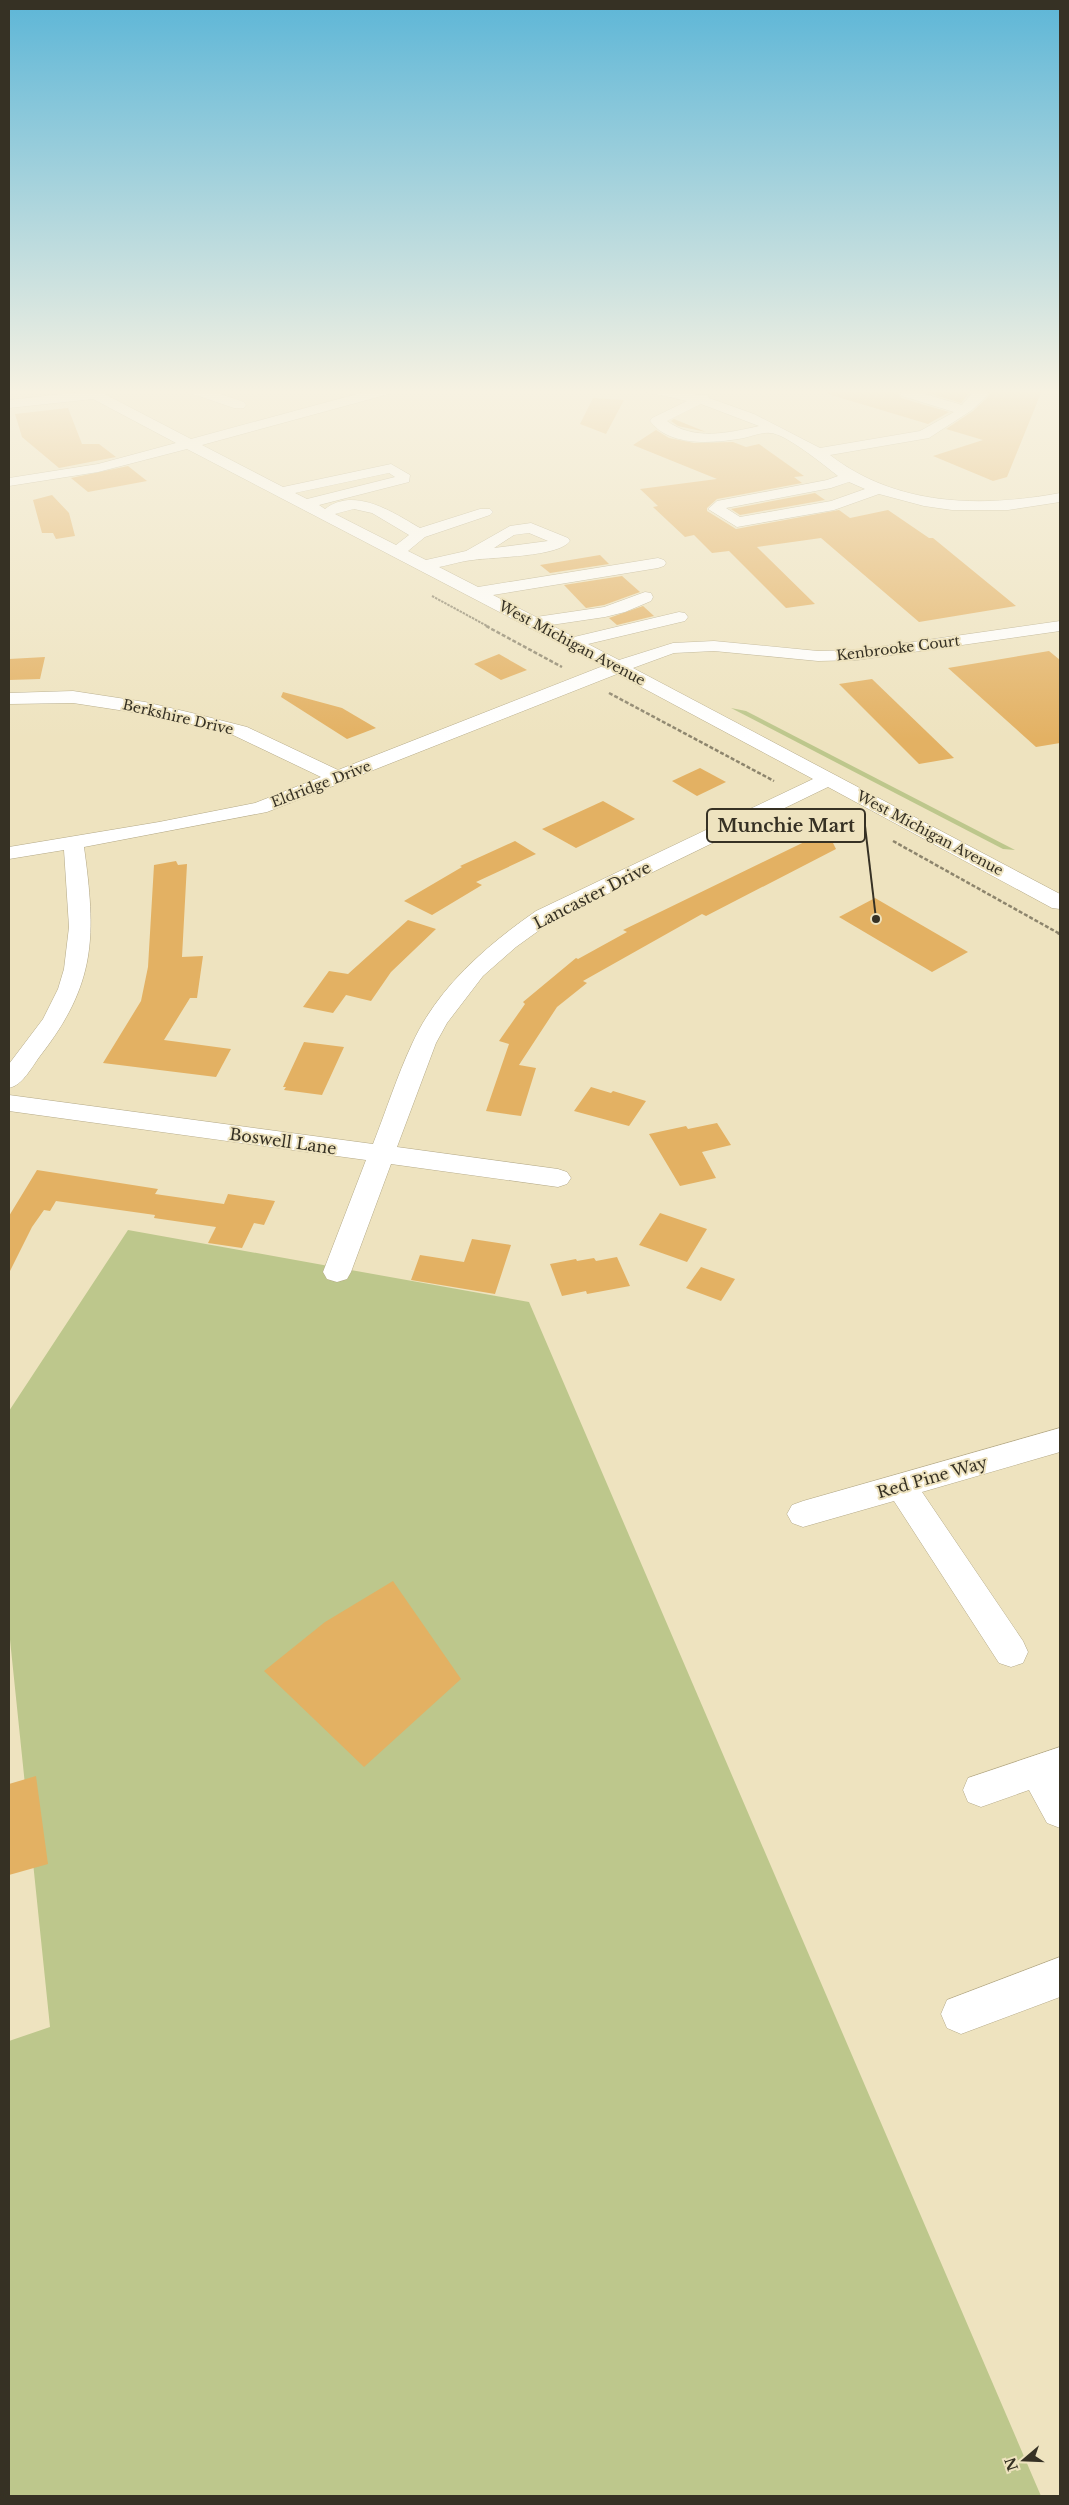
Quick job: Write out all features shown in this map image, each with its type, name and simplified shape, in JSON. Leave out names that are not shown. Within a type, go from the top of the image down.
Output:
[{"type":"street","name":"West Michigan Avenue","points":[[307,505],[620,668],[1060,903]]},
{"type":"street","points":[[322,513],[351,505]]},
{"type":"street","points":[[357,505],[377,510],[419,534]]},
{"type":"street","points":[[721,505],[716,509],[737,522],[829,505]]},
{"type":"street","points":[[961,505],[979,507],[1004,505]]},
{"type":"street","points":[[1042,505],[1053,513]]},
{"type":"street","points":[[398,552],[419,534],[485,512]]},
{"type":"street","points":[[423,566],[471,555]]},
{"type":"street","points":[[475,593],[658,563]]},
{"type":"street","points":[[534,623],[602,612],[631,605],[645,597]]},
{"type":"street","points":[[571,643],[679,617]]},
{"type":"street","name":"Kenbrooke Court","points":[[620,668],[655,653],[685,647],[733,647],[818,656],[857,655],[1060,626]]},
{"type":"street","name":"Eldridge Drive","points":[[9,853],[158,828],[260,808],[620,668]]},
{"type":"street","name":"Berkshire Drive","points":[[9,698],[73,697],[145,708],[192,719],[240,731],[338,778]]},
{"type":"street","name":"Lancaster Drive","points":[[336,1272],[424,1042],[438,1016],[474,971],[518,933],[544,916],[829,779]]},
{"type":"street","points":[[9,1080],[60,1010],[74,977],[81,942],[82,913],[73,842]]},
{"type":"street","name":"Boswell Lane","points":[[9,1104],[558,1178]]},
{"type":"street","name":"Red Pine Way","points":[[803,1514],[1060,1441]]},
{"type":"street","points":[[901,1486],[1011,1652]]},
{"type":"street","points":[[981,1790],[1048,1767],[1060,1812]]},
{"type":"street","points":[[961,2014],[1060,1977]]},
{"type":"path","points":[[426,593],[586,681],[799,794]]},
{"type":"path","points":[[890,840],[1060,934]]},
{"type":"green space","points":[[731,708],[746,711],[1015,850],[1003,849]]},
{"type":"green space","points":[[128,1230],[529,1302],[1041,2496],[9,2496],[9,2041],[50,2027],[9,1630],[9,1411]]},
{"type":"building","points":[[34,505],[61,505],[69,513],[75,536],[56,539],[53,533],[42,533]]},
{"type":"building","points":[[657,505],[710,505],[707,511],[736,529],[839,510],[850,518],[888,510],[929,538],[933,538],[1016,606],[919,622],[821,538],[757,547],[815,604],[786,608],[729,551],[712,553],[694,535],[685,537],[653,507],[658,506]]},
{"type":"building","points":[[753,505],[797,505],[740,515],[731,509]]},
{"type":"building","points":[[600,555],[609,564],[550,573],[540,565]]},
{"type":"building","points":[[622,576],[640,592],[604,605],[586,608],[564,585]]},
{"type":"building","points":[[643,606],[654,616],[617,625],[609,618]]},
{"type":"building","points":[[1049,651],[1060,660],[1060,743],[1036,747],[948,668]]},
{"type":"building","points":[[499,654],[527,670],[501,680],[474,664]]},
{"type":"building","points":[[45,657],[40,679],[9,680],[9,659]]},
{"type":"building","points":[[872,679],[954,758],[919,764],[839,684]]},
{"type":"building","points":[[283,692],[342,708],[376,728],[347,739],[281,697]]},
{"type":"building","points":[[700,768],[726,782],[697,796],[672,781]]},
{"type":"building","points":[[603,801],[635,819],[576,848],[542,829]]},
{"type":"building","points":[[827,831],[836,849],[706,916],[702,914],[583,981],[587,983],[557,1007],[519,1065],[536,1068],[521,1116],[486,1111],[509,1044],[499,1041],[525,1004],[523,1002],[576,958],[578,959],[627,932],[623,930]]},
{"type":"building","points":[[515,841],[536,854],[476,882],[482,885],[432,915],[404,901],[462,867],[460,866]]},
{"type":"building","points":[[176,861],[178,865],[187,864],[182,957],[203,956],[197,998],[190,998],[164,1040],[231,1049],[216,1077],[103,1063],[141,1001],[148,967],[154,865]]},
{"type":"building","points":[[875,898],[968,952],[932,972],[839,917]]},
{"type":"building","points":[[408,920],[436,929],[391,972],[371,1001],[346,995],[333,1013],[303,1007],[329,971],[348,974]]},
{"type":"building","points":[[304,1042],[344,1047],[322,1095],[284,1090],[286,1087],[283,1087]]},
{"type":"building","points":[[591,1087],[611,1093],[613,1091],[646,1101],[629,1126],[574,1111]]},
{"type":"building","points":[[717,1123],[731,1145],[702,1152],[716,1178],[680,1186],[649,1134],[686,1126],[688,1129]]},
{"type":"building","points":[[37,1170],[158,1189],[155,1194],[224,1204],[228,1194],[275,1201],[264,1225],[254,1223],[242,1248],[208,1243],[216,1227],[154,1218],[155,1215],[56,1201],[50,1211],[44,1210],[32,1227],[9,1273],[9,1216]]},
{"type":"building","points":[[660,1213],[707,1229],[687,1262],[639,1245]]},
{"type":"building","points":[[472,1239],[511,1245],[495,1294],[411,1280],[420,1255],[464,1262]]},
{"type":"building","points":[[617,1257],[630,1286],[587,1294],[586,1291],[562,1296],[550,1264],[576,1259],[577,1261],[594,1258],[596,1261]]},
{"type":"building","points":[[701,1267],[735,1279],[721,1301],[686,1288]]},
{"type":"building","points":[[393,1581],[461,1679],[364,1767],[264,1671],[325,1622]]},
{"type":"building","points":[[36,1776],[48,1864],[9,1875],[9,1784]]},
{"type":"place","name":"Munchie Mart","points":[[876,919]]}]
